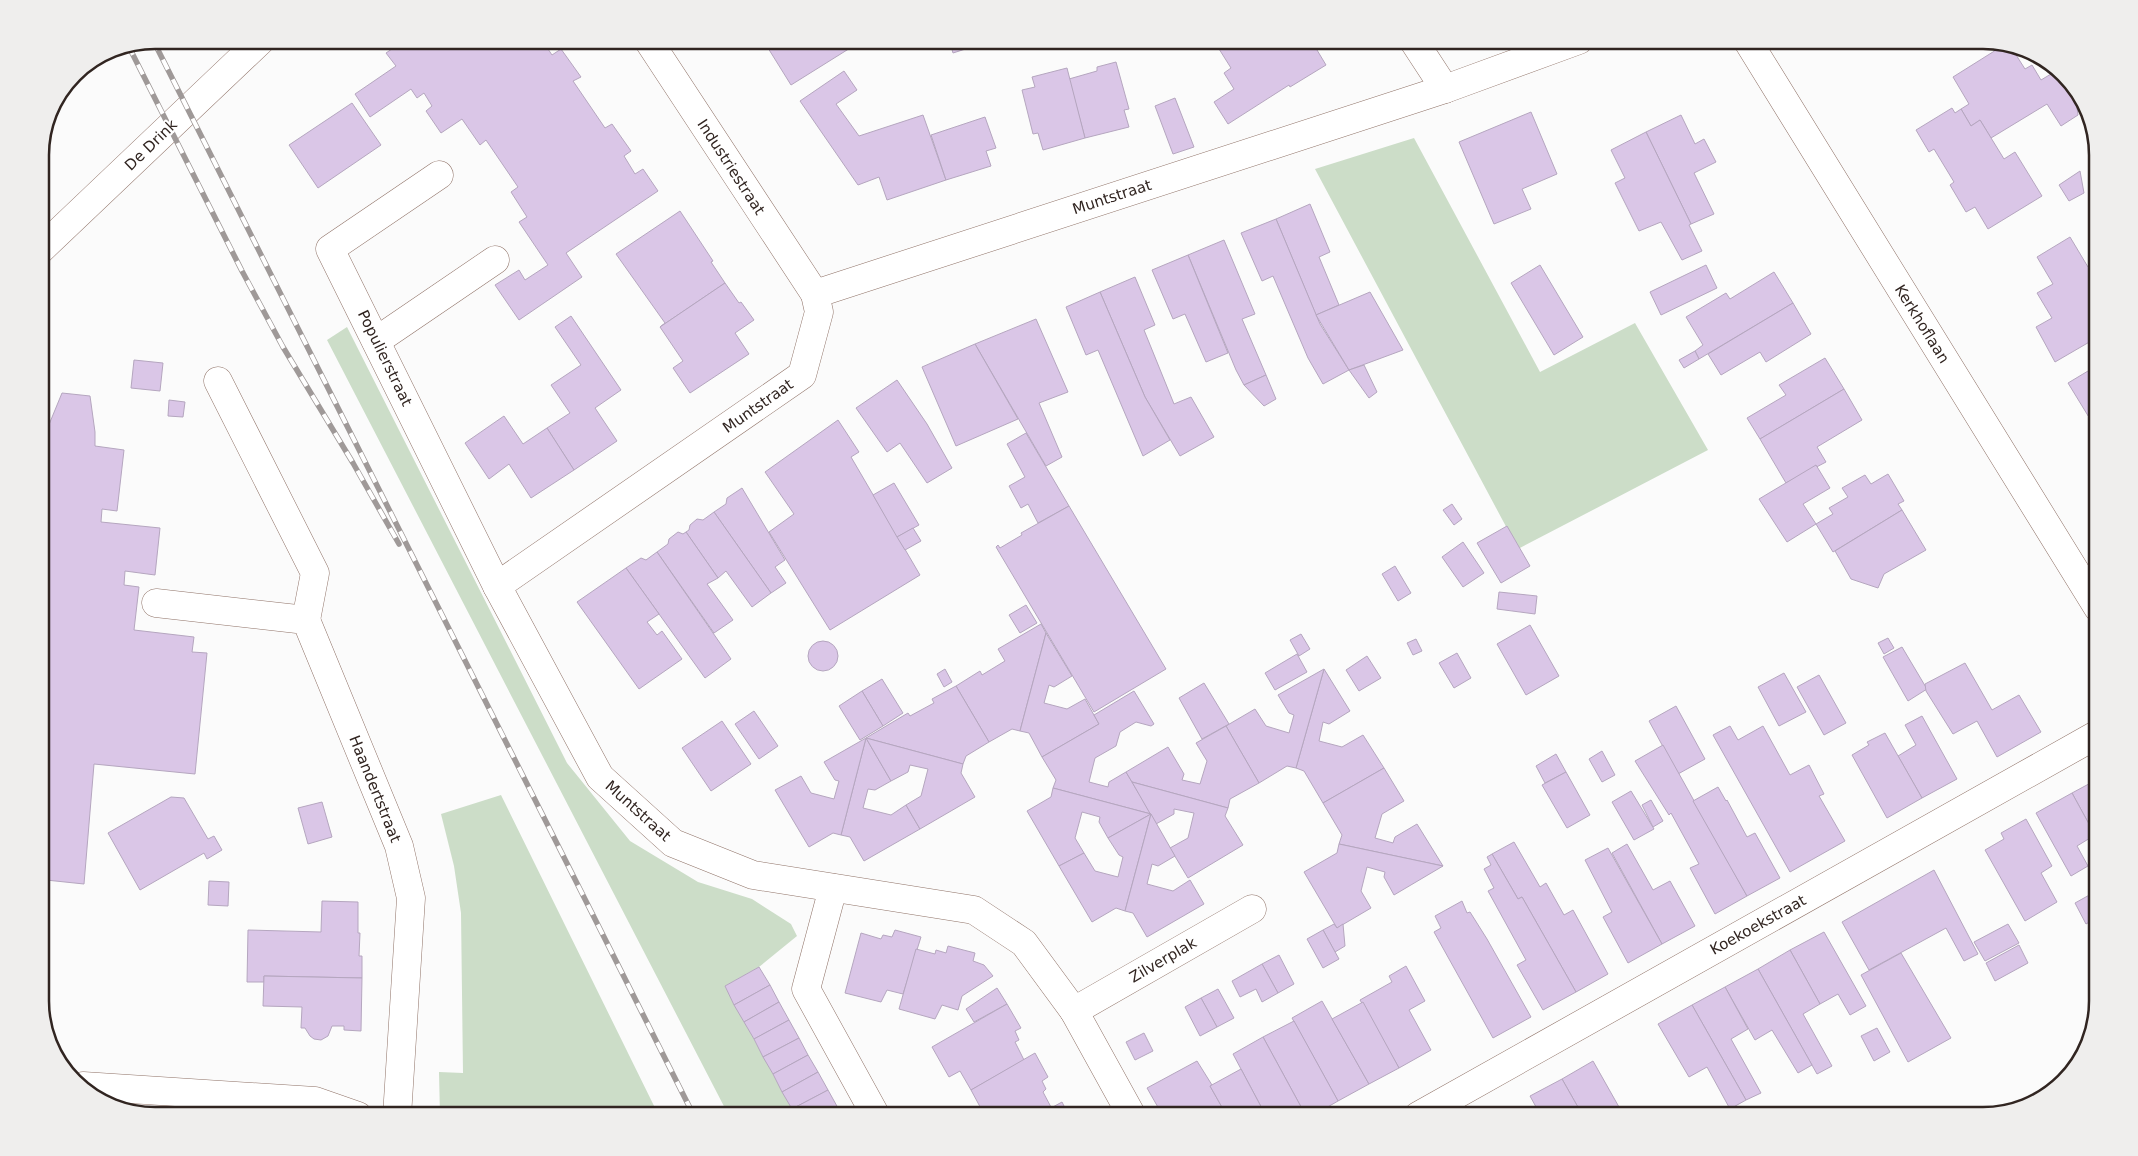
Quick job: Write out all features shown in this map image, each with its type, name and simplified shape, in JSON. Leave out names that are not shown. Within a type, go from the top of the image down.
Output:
[{"type":"street","name":"De Drink","points":[[49,241],[252,49]]},
{"type":"street","name":"Industriestraat","points":[[654,49],[815,294]]},
{"type":"street","points":[[1419,49],[1444,90]]},
{"type":"street","name":"Muntstraat","points":[[1074,1011],[1024,943],[974,910],[753,875],[673,843],[600,777],[497,586],[802,375],[819,312],[815,294],[1444,90],[1555,49]]},
{"type":"street","name":"Kerkhoflaan","points":[[1753,49],[2089,593]]},
{"type":"street","name":"Populierstraat","points":[[439,175],[330,249],[497,586]]},
{"type":"street","points":[[376,341],[495,260]]},
{"type":"street","points":[[156,603],[306,620],[315,573],[218,381]]},
{"type":"street","name":"Haandertstraat","points":[[306,620],[399,846],[411,898],[398,1107]]},
{"type":"street","name":"Koekoekstraat","points":[[1434,1107],[2089,739]]},
{"type":"street","points":[[833,888],[806,989],[871,1107]]},
{"type":"street","name":"Zilverplak","points":[[1074,1011],[1252,909]]},
{"type":"street","points":[[1074,1011],[1127,1107]]},
{"type":"street","points":[[93,1087],[315,1101],[332,1107]]},
{"type":"green space","points":[[1414,138],[1540,372],[1635,323],[1708,450],[1518,549],[1315,169]]},
{"type":"green space","points":[[347,327],[567,763],[630,841],[698,882],[752,899],[791,924],[797,936],[759,967],[725,986],[791,1107],[724,1107],[327,340]]},
{"type":"green space","points":[[501,795],[655,1107],[440,1107],[439,1072],[463,1073],[461,913],[454,866],[441,814]]},
{"type":"building","points":[[392,49],[548,49],[552,55],[561,49],[581,77],[573,81],[605,128],[612,124],[631,151],[624,156],[635,174],[643,169],[658,191],[566,253],[582,277],[519,320],[495,285],[519,270],[525,280],[548,265],[519,222],[527,217],[511,192],[518,187],[486,140],[480,145],[462,119],[441,133],[426,111],[432,106],[424,93],[417,98],[411,89],[370,117],[355,94],[396,66],[386,53]]},
{"type":"building","points":[[769,49],[849,49],[791,85]]},
{"type":"building","points":[[952,49],[966,49],[953,53]]},
{"type":"building","points":[[1219,49],[1316,49],[1326,65],[1290,87],[1289,85],[1228,124],[1214,102],[1234,89],[1224,73],[1231,68]]},
{"type":"building","points":[[1996,50],[2015,54],[2025,69],[2032,65],[2041,80],[2051,74],[2053,75],[2071,96],[2077,106],[2078,115],[2061,126],[2047,104],[1991,138],[1980,120],[1971,126],[1961,109],[1969,104],[1953,77]]},
{"type":"building","points":[[1116,62],[1129,109],[1124,110],[1129,127],[1085,138],[1069,79],[1097,71],[1097,67]]},
{"type":"building","points":[[1067,68],[1085,138],[1043,150],[1038,133],[1033,134],[1022,90],[1035,87],[1032,77]]},
{"type":"building","points":[[844,71],[857,90],[836,104],[859,136],[923,115],[946,180],[887,200],[879,177],[858,185],[800,101]]},
{"type":"building","points":[[1175,98],[1194,147],[1173,154],[1155,106]]},
{"type":"building","points":[[352,103],[381,145],[318,188],[289,145]]},
{"type":"building","points":[[1952,108],[1955,113],[1961,109],[1971,126],[1980,120],[2004,159],[2015,152],[2042,196],[1988,229],[1975,207],[1966,212],[1950,185],[1954,182],[1934,149],[1929,152],[1916,130]]},
{"type":"building","points":[[1531,112],[1557,174],[1522,189],[1531,209],[1494,224],[1459,142]]},
{"type":"building","points":[[1681,115],[1695,144],[1704,139],[1716,162],[1694,173],[1714,214],[1691,224],[1646,132]]},
{"type":"building","points":[[985,117],[996,148],[986,151],[991,166],[946,180],[931,135]]},
{"type":"building","points":[[1646,132],[1691,224],[1689,225],[1702,251],[1682,260],[1661,222],[1639,231],[1615,183],[1625,178],[1611,150]]},
{"type":"building","points":[[2080,171],[2084,193],[2069,201],[2059,185]]},
{"type":"building","points":[[1310,204],[1330,252],[1319,257],[1339,305],[1316,315],[1276,219]]},
{"type":"building","points":[[680,211],[725,283],[660,327],[665,323],[616,254]]},
{"type":"building","points":[[1276,219],[1320,324],[1349,370],[1323,384],[1308,358],[1273,276],[1262,281],[1241,233]]},
{"type":"building","points":[[2070,237],[2088,267],[2089,266],[2089,342],[2055,362],[2036,327],[2052,318],[2037,293],[2053,284],[2037,257]]},
{"type":"building","points":[[1224,240],[1255,314],[1242,319],[1266,375],[1244,385],[1188,255]]},
{"type":"building","points":[[1188,255],[1228,353],[1206,362],[1185,314],[1173,319],[1152,270]]},
{"type":"building","points":[[1540,265],[1583,337],[1554,355],[1511,283]]},
{"type":"building","points":[[1706,265],[1717,288],[1661,315],[1650,292]]},
{"type":"building","points":[[1774,272],[1793,303],[1699,359],[1695,351],[1703,345],[1686,317],[1726,293],[1730,299]]},
{"type":"building","points":[[1135,277],[1155,325],[1144,330],[1174,404],[1191,397],[1214,437],[1180,456],[1145,397],[1100,292]]},
{"type":"building","points":[[725,283],[754,320],[735,333],[749,354],[690,393],[673,368],[683,361],[660,327]]},
{"type":"building","points":[[1100,292],[1145,397],[1170,440],[1143,456],[1098,350],[1086,355],[1066,307]]},
{"type":"building","points":[[1370,292],[1403,350],[1349,370],[1316,315]]},
{"type":"building","points":[[1793,303],[1811,334],[1766,362],[1760,352],[1721,375],[1708,354]]},
{"type":"building","points":[[571,316],[621,390],[595,408],[617,441],[574,470],[547,428],[570,413],[551,385],[581,365],[555,327]]},
{"type":"building","points":[[1036,319],[1068,392],[1039,403],[1062,457],[1046,466],[975,344]]},
{"type":"building","points":[[975,344],[1018,419],[956,446],[922,367]]},
{"type":"building","points":[[1695,351],[1699,359],[1684,368],[1679,360]]},
{"type":"building","points":[[1825,358],[1844,389],[1760,439],[1747,418],[1786,395],[1779,385]]},
{"type":"building","points":[[134,360],[163,363],[160,391],[131,388]]},
{"type":"building","points":[[1364,365],[1377,392],[1369,398],[1349,370]]},
{"type":"building","points":[[2089,370],[2089,417],[2068,383]]},
{"type":"building","points":[[1266,375],[1276,399],[1264,406],[1244,385]]},
{"type":"building","points":[[897,380],[927,424],[952,468],[927,483],[900,443],[887,452],[856,408]]},
{"type":"building","points":[[1844,389],[1862,420],[1817,447],[1826,462],[1786,483],[1760,439]]},
{"type":"building","points":[[62,393],[90,396],[95,446],[124,450],[117,511],[102,509],[101,522],[160,528],[155,575],[125,571],[124,585],[139,587],[134,630],[194,637],[192,652],[207,653],[195,774],[94,764],[84,884],[49,880],[49,425]]},
{"type":"building","points":[[169,400],[185,402],[183,417],[168,416]]},
{"type":"building","points":[[504,416],[523,444],[547,428],[574,470],[531,498],[509,464],[489,479],[465,443]]},
{"type":"building","points":[[838,420],[859,452],[851,457],[920,575],[830,630],[769,532],[794,514],[765,472]]},
{"type":"building","points":[[1026,433],[1069,506],[1038,523],[1028,504],[1021,508],[1009,486],[1025,477],[1007,444]]},
{"type":"building","points":[[1816,465],[1830,488],[1803,504],[1816,524],[1787,542],[1759,499]]},
{"type":"building","points":[[1888,474],[1904,501],[1898,504],[1902,510],[1833,552],[1816,524],[1833,514],[1829,508],[1848,497],[1842,488],[1865,475],[1871,484]]},
{"type":"building","points":[[894,483],[919,525],[897,537],[873,495]]},
{"type":"building","points":[[742,488],[785,560],[775,567],[786,583],[771,593],[714,512],[726,504],[727,498]]},
{"type":"building","points":[[1452,504],[1462,519],[1454,525],[1443,510]]},
{"type":"building","points":[[1069,506],[1166,669],[1094,712],[996,547],[998,545],[1000,548],[1022,535],[1021,533]]},
{"type":"building","points":[[1902,510],[1926,550],[1884,574],[1878,588],[1851,579],[1835,551]]},
{"type":"building","points":[[714,512],[771,593],[752,607],[726,571],[718,578],[686,532],[697,519],[703,520]]},
{"type":"building","points":[[1507,526],[1530,566],[1501,583],[1477,543]]},
{"type":"building","points":[[913,528],[921,541],[905,550],[897,537]]},
{"type":"building","points":[[678,532],[683,534],[686,532],[718,578],[707,584],[733,620],[714,633],[657,552],[668,544],[669,539]]},
{"type":"building","points":[[1463,542],[1484,573],[1463,587],[1442,557]]},
{"type":"building","points":[[657,552],[731,659],[705,678],[626,568],[641,558],[646,560]]},
{"type":"building","points":[[1395,566],[1411,593],[1398,601],[1382,574]]},
{"type":"building","points":[[626,568],[659,614],[647,622],[657,635],[662,631],[682,659],[639,689],[577,602]]},
{"type":"building","points":[[1499,592],[1537,596],[1535,614],[1497,609]]},
{"type":"building","points":[[1026,605],[1037,623],[1020,633],[1009,615]]},
{"type":"building","points":[[1041,624],[1046,633],[1020,731],[1012,729],[989,742],[956,686],[980,671],[982,675],[1005,661],[998,649]]},
{"type":"building","points":[[1530,625],[1559,676],[1526,695],[1497,644]]},
{"type":"building","points":[[1046,633],[1072,676],[1054,687],[1049,685],[1044,703],[1067,709],[1085,699],[1099,724],[1042,757],[1029,733],[1020,731]]},
{"type":"building","points":[[1301,634],[1310,649],[1299,656],[1290,640]]},
{"type":"building","points":[[1888,638],[1894,648],[1884,654],[1878,643]]},
{"type":"building","points":[[1416,639],[1422,651],[1413,655],[1407,643]]},
{"type":"building","points":[[823,641],[834,645],[838,656],[834,667],[823,671],[812,667],[808,656],[812,645]]},
{"type":"building","points":[[1902,647],[1927,689],[1908,701],[1883,657]]},
{"type":"building","points":[[1457,653],[1471,678],[1454,688],[1439,663]]},
{"type":"building","points":[[1297,654],[1307,672],[1275,690],[1265,673]]},
{"type":"building","points":[[1367,656],[1381,678],[1359,691],[1346,670]]},
{"type":"building","points":[[1965,663],[1992,710],[2019,695],[2041,732],[1997,757],[1977,721],[1953,734],[1926,691],[1925,684]]},
{"type":"building","points":[[945,669],[952,682],[944,687],[937,674]]},
{"type":"building","points":[[1324,669],[1350,711],[1329,724],[1323,722],[1319,741],[1342,747],[1363,735],[1384,768],[1323,803],[1304,771],[1296,768]]},
{"type":"building","points":[[1324,669],[1296,768],[1287,766],[1259,783],[1226,726],[1255,709],[1266,726],[1289,733],[1294,715],[1289,713],[1278,695]]},
{"type":"building","points":[[1784,673],[1806,712],[1779,726],[1758,687]]},
{"type":"building","points":[[1819,675],[1846,723],[1824,735],[1797,687]]},
{"type":"building","points":[[882,679],[903,713],[883,726],[862,691]]},
{"type":"building","points":[[1204,683],[1229,724],[1202,739],[1179,698]]},
{"type":"building","points":[[956,686],[989,742],[966,756],[963,764],[866,738],[908,713],[910,716],[934,703],[932,699]]},
{"type":"building","points":[[862,691],[883,726],[860,740],[839,706]]},
{"type":"building","points":[[1134,691],[1154,724],[1151,726],[1136,722],[1120,732],[1116,746],[1095,758],[1089,782],[1108,787],[1109,782],[1126,772],[1151,814],[1053,788],[1056,780],[1042,757],[1099,724],[1094,715]]},
{"type":"building","points":[[1676,706],[1705,759],[1678,774],[1649,721]]},
{"type":"building","points":[[754,711],[778,746],[759,759],[735,724]]},
{"type":"building","points":[[1922,716],[1957,779],[1922,798],[1898,756],[1916,745],[1905,725]]},
{"type":"building","points":[[722,721],[751,764],[711,791],[682,748]]},
{"type":"building","points":[[1226,726],[1259,783],[1230,799],[1228,808],[1132,782],[1126,772],[1168,747],[1184,774],[1182,780],[1200,784],[1207,761],[1196,743]]},
{"type":"building","points":[[1730,726],[1738,740],[1763,726],[1790,775],[1809,765],[1824,794],[1819,796],[1845,841],[1790,872],[1713,735]]},
{"type":"building","points":[[1885,733],[1922,798],[1887,818],[1852,755],[1869,745],[1867,742]]},
{"type":"building","points":[[866,738],[891,781],[875,790],[868,789],[863,808],[891,815],[906,805],[920,829],[864,861],[850,837],[841,835]]},
{"type":"building","points":[[866,738],[841,835],[833,833],[809,847],[775,790],[801,776],[811,793],[834,799],[839,781],[835,780],[824,762]]},
{"type":"building","points":[[866,738],[963,764],[961,773],[975,797],[920,829],[906,805],[921,796],[928,769],[910,765],[908,772],[891,781]]},
{"type":"building","points":[[1663,745],[1747,896],[1715,914],[1690,868],[1699,864],[1671,813],[1669,815],[1635,761]]},
{"type":"building","points":[[1602,751],[1615,775],[1602,782],[1589,759]]},
{"type":"building","points":[[1556,754],[1566,772],[1545,783],[1536,766]]},
{"type":"building","points":[[1384,768],[1404,801],[1382,814],[1375,838],[1393,843],[1395,837],[1417,824],[1443,866],[1339,844],[1342,835],[1323,803]]},
{"type":"building","points":[[1566,772],[1590,815],[1567,828],[1542,785]]},
{"type":"building","points":[[1132,782],[1228,808],[1225,816],[1243,845],[1188,878],[1170,848],[1188,838],[1194,813],[1174,809],[1174,814],[1156,824]]},
{"type":"building","points":[[2089,784],[2089,824],[2072,793]]},
{"type":"building","points":[[1718,787],[1747,837],[1755,833],[1780,878],[1747,896],[1693,801]]},
{"type":"building","points":[[1053,788],[1151,814],[1108,838],[1099,822],[1100,817],[1082,812],[1075,838],[1084,853],[1059,866],[1027,811],[1051,797]]},
{"type":"building","points":[[1631,791],[1654,829],[1634,840],[1612,802]]},
{"type":"building","points":[[2072,793],[2089,824],[2089,839],[2077,846],[2088,866],[2071,876],[2036,813]]},
{"type":"building","points":[[171,797],[184,798],[208,839],[214,836],[222,850],[207,859],[204,853],[140,890],[108,833]]},
{"type":"building","points":[[1651,800],[1663,821],[1653,827],[1642,805]]},
{"type":"building","points":[[322,802],[332,837],[308,844],[298,808]]},
{"type":"building","points":[[1151,814],[1125,911],[1116,908],[1092,922],[1059,866],[1084,853],[1095,871],[1118,877],[1123,857],[1119,855],[1108,838]]},
{"type":"building","points":[[1151,814],[1175,856],[1158,866],[1152,864],[1147,884],[1173,891],[1190,880],[1204,904],[1147,937],[1133,913],[1125,911]]},
{"type":"building","points":[[2026,819],[2052,866],[2041,873],[2057,902],[2025,921],[1985,850],[2004,839],[2001,833]]},
{"type":"building","points":[[1514,842],[1540,887],[1546,883],[1564,915],[1573,910],[1608,974],[1576,992],[1522,897],[1518,899],[1492,854]]},
{"type":"building","points":[[1339,844],[1443,866],[1394,895],[1384,877],[1385,872],[1367,867],[1361,891],[1371,908],[1337,928],[1304,872],[1337,853]]},
{"type":"building","points":[[1627,844],[1653,890],[1670,881],[1695,926],[1662,944],[1612,853]]},
{"type":"building","points":[[1608,848],[1662,944],[1628,963],[1603,917],[1612,912],[1585,860]]},
{"type":"building","points":[[1492,854],[1518,899],[1522,897],[1576,992],[1543,1010],[1517,965],[1526,960],[1488,891],[1494,888],[1484,869],[1491,865],[1487,857]]},
{"type":"building","points":[[1934,870],[1978,954],[1964,961],[1946,928],[1869,970],[1842,922]]},
{"type":"building","points":[[209,881],[229,882],[228,906],[208,905]]},
{"type":"building","points":[[2089,895],[2089,922],[2086,924],[2075,903]]},
{"type":"building","points":[[322,901],[358,902],[359,956],[362,956],[362,978],[264,976],[264,982],[247,982],[248,930],[321,932]]},
{"type":"building","points":[[1462,901],[1467,913],[1470,912],[1487,939],[1531,1017],[1493,1038],[1434,932],[1441,928],[1435,916]]},
{"type":"building","points":[[1334,924],[1337,928],[1343,924],[1345,946],[1335,952],[1323,930]]},
{"type":"building","points":[[2008,924],[2019,943],[1985,961],[1974,942]]},
{"type":"building","points":[[895,930],[921,937],[903,994],[887,990],[881,1002],[845,993],[861,933],[881,939],[883,935],[892,937]]},
{"type":"building","points":[[1323,930],[1339,959],[1323,968],[1307,939]]},
{"type":"building","points":[[1824,932],[1866,1006],[1850,1015],[1838,994],[1820,1004],[1790,950]]},
{"type":"building","points":[[2019,945],[2028,963],[1995,981],[1986,963]]},
{"type":"building","points":[[948,946],[975,953],[973,961],[984,965],[993,976],[962,996],[958,1010],[942,1005],[935,1019],[899,1009],[916,949],[935,954],[936,950],[946,953]]},
{"type":"building","points":[[1790,950],[1820,1004],[1803,1014],[1832,1066],[1817,1074],[1758,969]]},
{"type":"building","points":[[1901,953],[1951,1038],[1908,1062],[1861,975]]},
{"type":"building","points":[[1279,955],[1294,984],[1278,993],[1262,964]]},
{"type":"building","points":[[1262,964],[1278,993],[1262,1002],[1256,989],[1240,997],[1232,981]]},
{"type":"building","points":[[1406,966],[1425,1001],[1409,1010],[1431,1050],[1399,1068],[1360,1000],[1392,982],[1389,976]]},
{"type":"building","points":[[759,967],[770,985],[734,1005],[725,986]]},
{"type":"building","points":[[1758,969],[1812,1065],[1798,1073],[1772,1030],[1755,1040],[1725,987]]},
{"type":"building","points":[[264,976],[362,978],[361,1031],[344,1030],[344,1026],[332,1026],[328,1036],[321,1040],[314,1039],[305,1028],[301,1028],[302,1007],[263,1006]]},
{"type":"building","points":[[770,985],[779,1002],[744,1022],[734,1005]]},
{"type":"building","points":[[1725,987],[1748,1029],[1731,1039],[1761,1093],[1746,1100],[1692,1005]]},
{"type":"building","points":[[997,988],[1007,1004],[974,1022],[966,1009]]},
{"type":"building","points":[[1218,989],[1234,1018],[1217,1027],[1201,998]]},
{"type":"building","points":[[1201,998],[1217,1027],[1200,1036],[1185,1007]]},
{"type":"building","points":[[1322,1001],[1369,1084],[1338,1101],[1292,1018]]},
{"type":"building","points":[[779,1002],[789,1020],[754,1039],[744,1022]]},
{"type":"building","points":[[1363,1002],[1399,1068],[1369,1084],[1332,1019]]},
{"type":"building","points":[[1007,1004],[1021,1028],[1015,1031],[1019,1040],[1015,1042],[1024,1060],[971,1090],[960,1071],[949,1077],[932,1047]]},
{"type":"building","points":[[1692,1005],[1746,1100],[1734,1107],[1729,1107],[1707,1067],[1689,1077],[1658,1024]]},
{"type":"building","points":[[789,1020],[799,1038],[763,1057],[754,1039]]},
{"type":"building","points":[[1294,1021],[1338,1101],[1328,1107],[1301,1107],[1263,1037]]},
{"type":"building","points":[[1877,1028],[1890,1052],[1874,1061],[1861,1036]]},
{"type":"building","points":[[1144,1033],[1153,1051],[1135,1060],[1126,1042]]},
{"type":"building","points":[[1263,1037],[1301,1107],[1261,1107],[1233,1054]]},
{"type":"building","points":[[799,1038],[808,1055],[773,1074],[763,1057]]},
{"type":"building","points":[[1035,1053],[1048,1077],[1042,1081],[1046,1089],[1043,1092],[1051,1107],[980,1107],[971,1090]]},
{"type":"building","points":[[808,1055],[818,1072],[782,1092],[773,1074]]},
{"type":"building","points":[[1197,1061],[1212,1085],[1210,1086],[1222,1107],[1158,1107],[1147,1088]]},
{"type":"building","points":[[1593,1061],[1619,1107],[1578,1107],[1562,1079]]},
{"type":"building","points":[[1241,1069],[1261,1107],[1222,1107],[1210,1086]]},
{"type":"building","points":[[818,1072],[828,1090],[796,1107],[791,1107],[782,1092]]},
{"type":"building","points":[[1562,1079],[1578,1107],[1536,1107],[1530,1096]]},
{"type":"building","points":[[828,1090],[837,1107],[796,1107]]},
{"type":"building","points":[[1062,1102],[1064,1107],[1053,1107]]},
{"type":"railway","points":[[158,49],[689,1107]]},
{"type":"railway","points":[[131,52],[242,271],[283,347],[399,544]]}]
